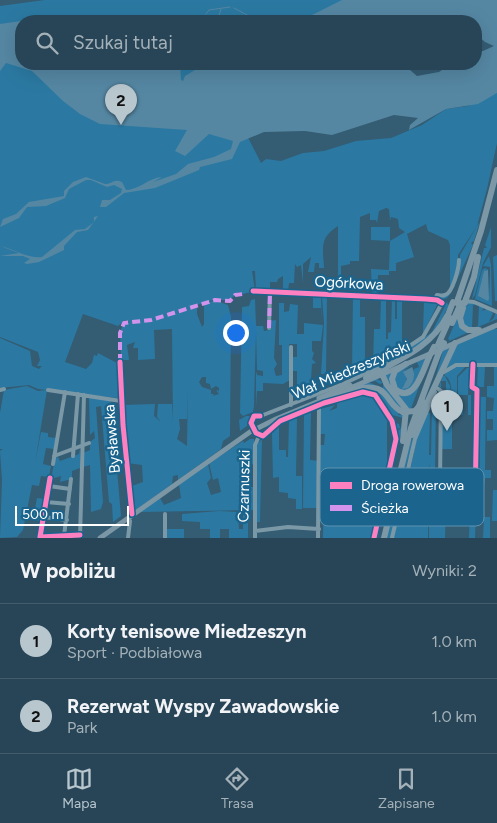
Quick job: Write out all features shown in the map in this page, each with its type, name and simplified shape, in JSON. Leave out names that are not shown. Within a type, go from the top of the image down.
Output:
[{"type":"highway","points":[[402,459],[442,348],[478,257],[497,170]]},
{"type":"highway","points":[[478,330],[467,330],[460,323],[460,301],[497,190]]},
{"type":"highway","points":[[369,378],[426,344],[436,334],[447,316],[460,301]]},
{"type":"highway","points":[[321,403],[372,387],[382,392],[395,408],[403,412],[415,411],[424,402],[442,348],[447,316]]},
{"type":"highway","points":[[406,364],[396,371],[392,379],[395,389],[403,393],[409,392],[415,387],[442,348]]},
{"type":"highway","points":[[403,441],[442,348]]},
{"type":"highway","points":[[400,468],[417,409],[442,348]]},
{"type":"highway","points":[[369,378],[380,378],[384,375],[406,409],[403,441],[397,468]]},
{"type":"main road","name":"Wał Miedzeszyński","points":[[100,538],[220,451],[256,430],[369,378],[384,375],[478,330],[497,323]]},
{"type":"main road","name":"Wał Miedzeszyński","points":[[384,375],[497,323]]},
{"type":"main road","name":"Wał Miedzeszyński","points":[[256,430],[321,403],[369,378]]},
{"type":"street","points":[[435,300],[437,295],[449,293],[459,269],[459,260]]},
{"type":"street","points":[[269,328],[270,291]]},
{"type":"street","name":"Ogórkowa","points":[[253,292],[270,291],[435,300],[442,303]]},
{"type":"street","points":[[442,303],[448,301],[471,302],[497,312]]},
{"type":"street","name":"Wał Miedzeszyński","points":[[262,416],[371,372],[415,343],[428,331],[442,303]]},
{"type":"street","points":[[291,347],[291,405]]},
{"type":"street","name":"Bysławska","points":[[120,362],[130,518],[128,538]]},
{"type":"street","points":[[473,364],[472,386],[477,390],[476,468]]},
{"type":"street","points":[[408,468],[416,436],[448,368],[456,365],[497,365]]},
{"type":"street","points":[[437,388],[441,391],[440,468]]},
{"type":"street","points":[[48,390],[121,401]]},
{"type":"street","points":[[53,464],[65,392]]},
{"type":"street","points":[[256,430],[268,434],[278,422],[321,403],[368,392],[377,397],[392,421],[395,447],[390,468]]},
{"type":"street","points":[[73,456],[78,394]]},
{"type":"street","points":[[50,478],[40,537],[80,537],[84,395]]},
{"type":"street","points":[[318,538],[321,403]]},
{"type":"street","name":"Czarnuszki","points":[[255,538],[256,430],[253,420],[262,416]]},
{"type":"street","points":[[54,456],[89,444]]},
{"type":"street","points":[[64,536],[71,479]]},
{"type":"street","points":[[49,486],[70,489]]},
{"type":"street","points":[[46,502],[69,504]]},
{"type":"street","points":[[165,514],[165,538]]},
{"type":"street","points":[[44,517],[67,520]]},
{"type":"street","points":[[255,531],[288,527],[318,529]]},
{"type":"shaded area","points":[[45,0],[375,0],[347,15],[15,15],[15,70],[241,70],[221,85],[261,163],[266,159],[281,161],[303,153],[324,151],[356,141],[391,138],[422,125],[446,109],[468,106],[497,91],[497,143],[487,189],[477,226],[458,255],[458,265],[450,289],[450,245],[448,240],[428,231],[426,224],[407,234],[414,257],[396,263],[396,271],[389,271],[389,275],[378,275],[377,296],[372,294],[371,269],[389,270],[390,241],[405,232],[399,228],[398,219],[391,217],[390,221],[389,209],[386,208],[379,211],[377,223],[376,220],[370,220],[370,213],[360,217],[359,261],[350,261],[350,264],[341,266],[341,288],[338,288],[338,226],[332,230],[323,244],[324,268],[319,268],[319,263],[315,263],[314,272],[308,272],[311,257],[303,264],[303,283],[301,265],[297,267],[295,264],[294,283],[289,283],[288,292],[283,292],[283,276],[277,282],[270,282],[270,290],[256,290],[255,271],[252,271],[255,291],[243,294],[238,292],[229,301],[216,299],[197,305],[197,314],[202,327],[204,324],[204,304],[215,300],[228,305],[231,317],[230,436],[223,441],[221,449],[178,480],[178,475],[173,476],[172,484],[133,512],[129,487],[143,482],[142,465],[127,463],[122,405],[155,404],[154,416],[161,422],[157,417],[158,404],[172,404],[173,422],[172,329],[154,330],[155,359],[138,360],[138,348],[133,348],[135,342],[127,345],[129,360],[121,360],[120,331],[123,325],[130,322],[125,320],[118,326],[83,314],[65,362],[86,369],[92,363],[94,355],[97,356],[98,353],[117,363],[119,397],[117,398],[38,389],[29,385],[0,388],[0,338],[30,351],[32,366],[39,369],[42,366],[37,366],[40,360],[38,352],[0,337],[0,6]],"holes":[[[202,377],[206,377],[206,383],[210,384],[211,389],[216,386],[219,388],[219,391],[216,390],[219,394],[213,396],[214,394],[211,394],[211,390],[202,387],[199,382]],[[188,387],[187,446],[177,439],[180,429],[179,419],[187,419]]]},
{"type":"shaded area","points":[[342,0],[497,0],[497,93],[478,104],[446,109],[409,130],[410,125],[418,118],[394,115],[332,135],[305,131],[264,132],[240,142],[232,159],[200,167],[199,170],[155,188],[124,193],[106,207],[100,207],[102,200],[110,200],[121,193],[122,189],[114,185],[107,187],[91,180],[86,180],[69,189],[65,198],[46,206],[27,207],[19,218],[0,227],[3,219],[16,214],[29,202],[64,196],[64,191],[73,182],[86,177],[105,184],[119,181],[122,182],[126,190],[131,189],[152,179],[162,177],[153,182],[176,174],[188,164],[214,157],[231,149],[233,141],[209,134],[185,156],[175,151],[187,130],[100,124],[80,114],[29,70],[180,70],[181,80],[183,81],[185,76],[195,70],[410,70],[417,76],[442,70],[482,70],[482,51],[494,46],[482,39],[482,15],[312,15]]},
{"type":"shaded area","points":[[15,22],[15,66],[6,63],[0,71],[0,24]]},
{"type":"shaded area","points":[[480,221],[474,241],[471,243],[473,245],[451,293],[447,298],[437,299],[437,297],[446,296],[460,267],[460,255]]},
{"type":"shaded area","points":[[93,222],[88,230],[77,232],[64,246],[64,250],[39,262],[27,264],[24,263],[30,259],[23,256],[0,256],[19,253],[0,246],[26,255],[42,257],[75,230],[85,229]]},
{"type":"shaded area","points":[[371,227],[390,227],[390,241],[371,240]]},
{"type":"shaded area","points":[[491,227],[491,247],[483,263],[475,295],[472,299],[484,248],[487,248],[485,245]]},
{"type":"shaded area","points":[[497,255],[497,301],[495,301],[493,257]]},
{"type":"shaded area","points":[[489,256],[491,265],[492,306],[475,299],[482,270],[485,268],[489,270],[484,271],[479,297],[489,300],[490,267],[483,266]]},
{"type":"shaded area","points":[[488,270],[488,301],[478,296],[484,271]]},
{"type":"shaded area","points":[[313,294],[321,297],[322,324],[321,308],[313,308]]},
{"type":"shaded area","points":[[327,295],[326,374],[321,374],[324,323],[322,296]]},
{"type":"shaded area","points":[[353,296],[360,296],[360,317],[365,317],[365,363],[361,362],[352,371]]},
{"type":"shaded area","points":[[381,298],[386,298],[386,339],[388,339],[388,333],[391,332],[392,298],[395,298],[395,319],[397,319],[397,299],[402,300],[402,346],[392,347],[373,366],[374,329],[380,329]]},
{"type":"shaded area","points":[[255,299],[256,326],[263,326],[264,331],[270,330],[270,321],[276,320],[274,358],[277,364],[274,369],[276,376],[282,375],[282,345],[279,345],[279,303],[284,303],[284,312],[289,311],[290,304],[298,305],[297,334],[304,334],[304,323],[323,325],[321,341],[312,341],[312,351],[314,353],[312,359],[316,363],[312,364],[310,395],[291,397],[291,389],[297,386],[297,371],[291,371],[291,357],[297,357],[297,344],[289,344],[290,380],[283,384],[263,383],[263,391],[257,391],[256,407],[256,371],[257,375],[263,376],[263,371],[257,370],[256,332],[254,406],[253,412],[243,416],[240,413],[242,307],[249,306],[251,300]]},
{"type":"shaded area","points":[[424,300],[438,303],[423,332]]},
{"type":"shaded area","points":[[451,302],[447,303],[449,305],[432,337],[372,373],[324,393],[400,356],[432,332],[445,306],[443,306],[445,303]]},
{"type":"shaded area","points":[[466,302],[477,305],[473,305],[472,328],[478,326],[479,306],[484,307],[482,311],[487,309],[493,313],[489,322],[494,318],[495,314],[497,314],[497,319],[473,329],[465,327],[461,317],[465,306],[468,306]]},
{"type":"shaded area","points":[[457,318],[471,331],[447,342],[450,340],[448,339]]},
{"type":"shaded area","points":[[497,326],[497,328],[492,329],[497,329],[497,363],[454,364],[445,369],[416,434],[406,468],[404,468],[410,444],[454,346]]},
{"type":"shaded area","points":[[449,348],[448,351],[435,380],[443,350]]},
{"type":"shaded area","points":[[428,357],[425,359],[416,384],[409,391],[398,390],[393,380],[399,370],[415,364],[403,370],[414,367],[405,370],[407,382],[402,387],[414,377],[414,369],[419,367],[417,362]]},
{"type":"shaded area","points":[[430,358],[407,419],[384,376],[396,369],[392,386],[407,394]]},
{"type":"shaded area","points":[[466,366],[457,376],[457,404],[463,404],[463,415],[452,415],[452,449],[442,449],[441,412],[446,411],[446,381],[441,381],[443,376],[445,376],[450,386],[451,400],[450,383],[447,377],[444,375],[452,367]]},
{"type":"shaded area","points":[[478,366],[485,367],[484,387],[477,387]]},
{"type":"shaded area","points":[[494,366],[497,366],[497,440],[487,441],[487,430],[493,430],[493,419],[487,419],[487,411],[493,411],[494,398],[487,397],[487,386],[494,386]]},
{"type":"shaded area","points":[[412,367],[414,372],[413,381],[408,388],[402,389],[407,379],[403,372]]},
{"type":"shaded area","points":[[469,368],[468,395],[458,395],[458,377]]},
{"type":"shaded area","points":[[376,379],[384,383],[403,408],[398,408],[380,388],[364,386],[341,393],[368,382],[383,388],[383,383],[371,382]]},
{"type":"shaded area","points":[[27,386],[38,391],[47,390],[35,463],[41,432],[48,433],[48,437],[56,438],[54,449],[46,448],[43,464],[51,466],[49,477],[41,476],[39,486],[32,485],[23,530],[17,537],[0,538],[2,480],[0,451],[3,449],[0,449],[0,413],[4,390]]},
{"type":"shaded area","points":[[360,390],[375,390],[383,394],[394,408],[400,412],[398,415],[402,415],[403,408],[405,414],[393,468],[391,468],[396,448],[396,433],[401,428],[403,418],[393,415],[396,423],[399,424],[400,428],[397,429],[379,398],[369,391],[322,402]]},
{"type":"shaded area","points":[[363,393],[364,396],[365,393],[365,396],[366,393],[373,395],[387,418],[387,468],[320,468],[318,508],[303,508],[304,414],[311,411],[310,460],[320,461],[320,445],[324,445],[325,434],[320,434],[320,409],[335,405],[329,411],[337,408],[337,400],[339,404],[341,399],[344,402],[344,398],[347,400],[348,397],[348,400],[349,397],[353,398],[353,396],[359,396],[360,394],[360,396]]},
{"type":"shaded area","points":[[436,394],[435,468],[429,468],[429,462],[429,468],[410,468],[418,433],[427,413],[430,413],[429,455],[431,455],[432,403]]},
{"type":"shaded area","points":[[468,395],[471,395],[471,415],[468,415]]},
{"type":"shaded area","points":[[89,397],[111,400],[121,516],[113,522],[112,504],[109,502],[101,406],[96,407],[103,502],[101,509],[91,512],[90,465],[83,467],[83,453],[90,450],[90,442],[95,438],[94,431],[90,435]]},
{"type":"shaded area","points":[[477,397],[486,397],[485,470],[491,470],[491,478],[485,478],[484,488],[484,468],[476,468]]},
{"type":"shaded area","points":[[250,416],[247,426],[240,431],[239,420]]},
{"type":"shaded area","points":[[297,417],[296,476],[302,476],[302,509],[296,509],[296,499],[288,498],[288,493],[279,492],[279,477],[273,478],[272,433],[279,424],[279,450],[286,450],[286,457],[288,457],[289,420]]},
{"type":"shaded area","points":[[254,439],[254,464],[247,465],[247,487],[254,487],[254,510],[140,512],[160,498],[164,505],[181,498],[179,484],[208,464],[211,478],[207,483],[211,495],[221,492],[218,478],[213,480],[209,463],[243,441],[244,443]]},
{"type":"shaded area","points":[[262,439],[260,522],[255,522],[257,444]]},
{"type":"shaded area","points":[[80,448],[80,468],[72,471],[72,479],[60,482],[61,476],[51,479],[55,458],[58,457],[60,461],[79,454]]},
{"type":"shaded area","points":[[493,490],[497,490],[497,521],[492,521]]},
{"type":"shaded area","points":[[37,498],[45,499],[41,521],[33,520]]},
{"type":"shaded area","points":[[219,511],[238,512],[239,529],[243,529],[243,512],[248,512],[248,538],[229,538],[229,529],[220,529],[220,538],[210,538],[210,529],[200,529],[200,522],[182,521],[182,514]]},
{"type":"shaded area","points":[[484,517],[490,517],[490,538],[483,538]]},
{"type":"shaded area","points":[[323,526],[375,526],[372,538],[323,538]]},
{"type":"shaded area","points":[[378,526],[381,526],[378,538],[375,538]]},
{"type":"shaded area","points":[[389,526],[393,526],[391,538],[386,538]]},
{"type":"shaded area","points":[[396,526],[428,526],[428,538],[393,538]]},
{"type":"shaded area","points":[[429,526],[445,526],[445,538],[429,538]]},
{"type":"shaded area","points":[[469,526],[475,526],[475,538],[469,538]]},
{"type":"shaded area","points":[[166,529],[184,529],[184,538],[166,538]]},
{"type":"waterway","points":[[206,14],[209,10],[230,7]]},
{"type":"waterway","points":[[234,8],[245,14]]},
{"type":"waterway","points":[[219,15],[221,9]]},
{"type":"marked path","points":[[269,328],[270,291]]},
{"type":"marked path","points":[[120,362],[120,333],[124,323],[151,320],[215,300],[230,301],[235,295],[243,294]]},
{"type":"cycle path","points":[[253,291],[426,299],[437,300],[442,303]]},
{"type":"cycle path","points":[[120,362],[123,425],[132,514]]},
{"type":"cycle path","points":[[473,364],[472,387],[477,390],[476,468]]},
{"type":"cycle path","points":[[260,416],[254,416],[251,423],[256,433],[263,436],[280,421],[324,403],[363,392],[375,395],[392,421],[396,439],[390,468]]},
{"type":"cycle path","points":[[50,478],[40,537],[80,535]]},
{"type":"cycle path","points":[[374,538],[377,526]]},
{"type":"place","name":"Rezerwat Wyspy Zawadowskie","points":[[121,125]]},
{"type":"place","name":"Korty tenisowe Miedzeszyn","points":[[447,431]]}]
